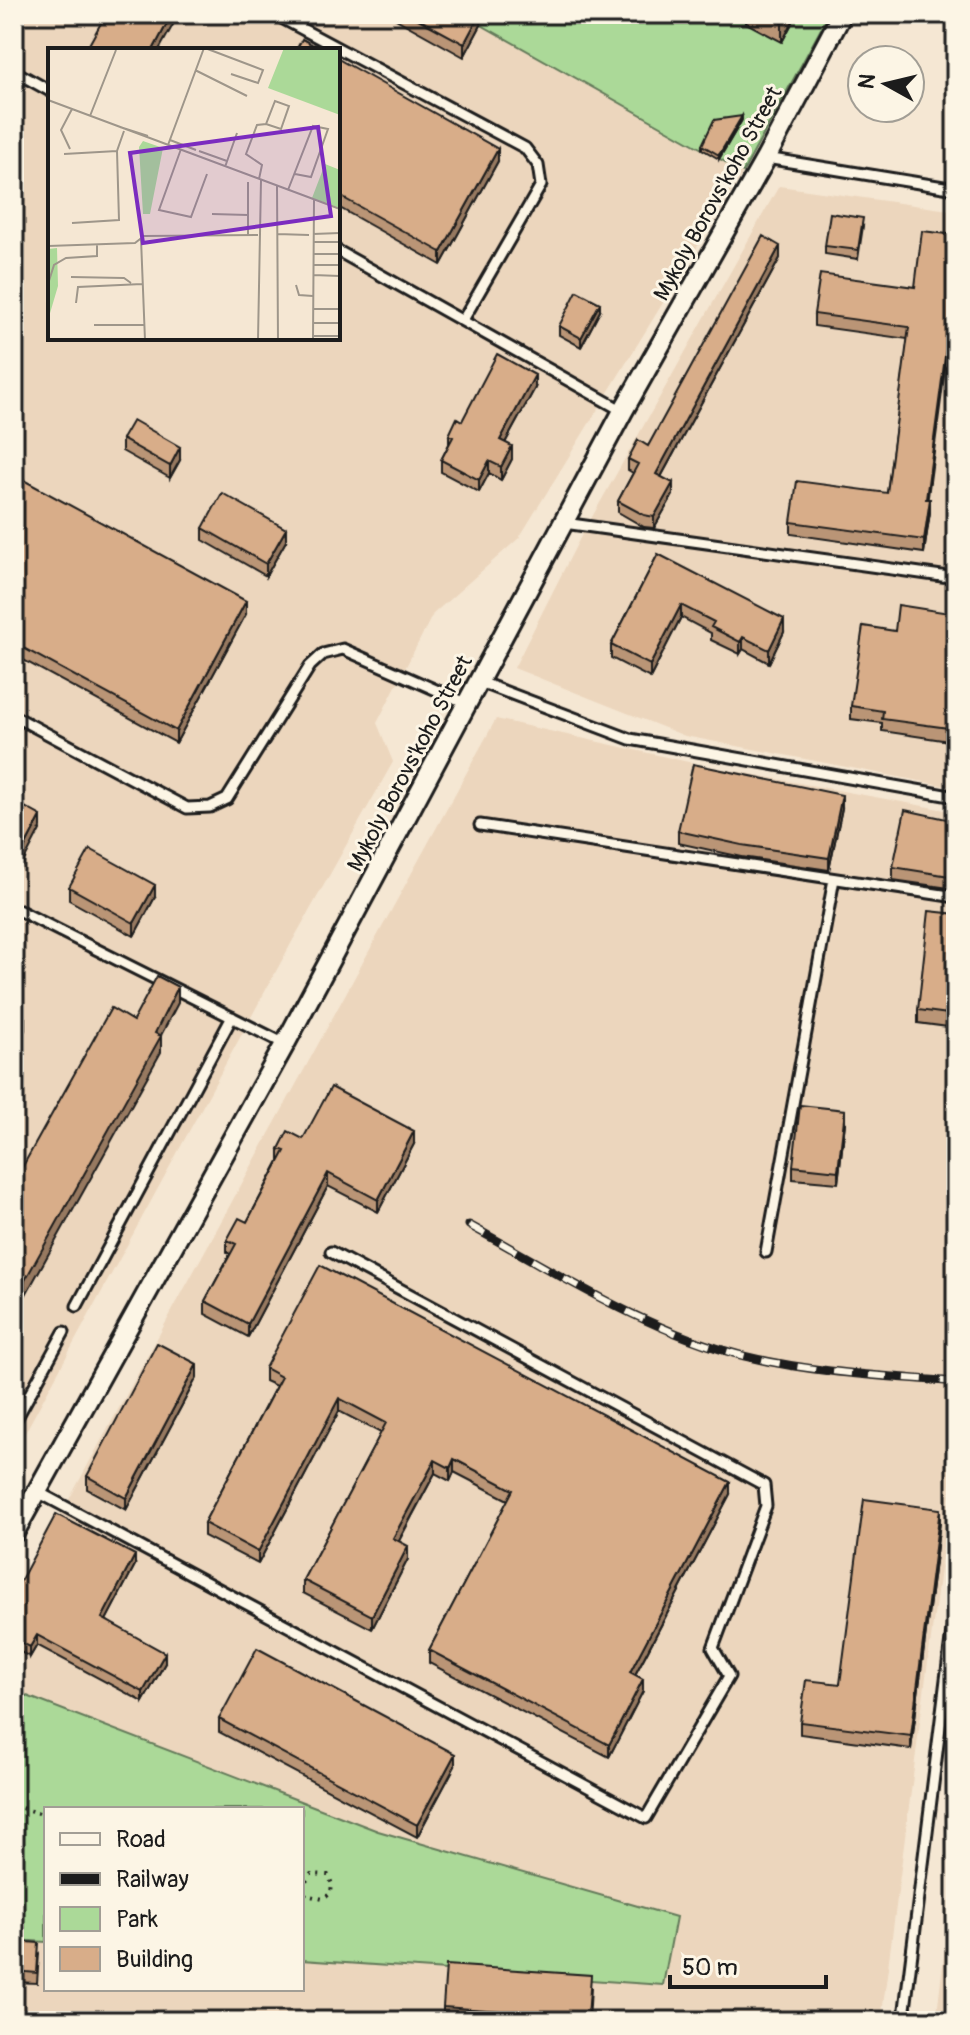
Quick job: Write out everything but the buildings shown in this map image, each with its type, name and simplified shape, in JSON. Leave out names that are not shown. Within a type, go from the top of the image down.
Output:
[{"type":"street","name":"Mykoly Borovs'koho Street","points":[[14,1533],[285,1044],[623,411],[766,158],[842,14]]},
{"type":"lane","points":[[274,14],[338,48]]},
{"type":"lane","points":[[340,49],[525,148],[538,165],[541,185],[463,320]]},
{"type":"lane","points":[[14,71],[48,90]]},
{"type":"lane","points":[[766,158],[956,189]]},
{"type":"lane","points":[[340,252],[623,411]]},
{"type":"lane","points":[[564,523],[956,578]]},
{"type":"lane","points":[[14,716],[187,808],[210,807],[227,799],[310,666],[323,654],[343,649],[468,704]]},
{"type":"lane","points":[[480,682],[630,739],[956,797]]},
{"type":"lane","points":[[480,825],[956,897]]},
{"type":"lane","points":[[766,1252],[834,879]]},
{"type":"lane","points":[[14,908],[285,1044]]},
{"type":"lane","points":[[77,1306],[232,1017]]},
{"type":"lane","points":[[36,1491],[646,1818],[729,1676],[713,1648],[766,1506],[764,1485],[331,1252]]},
{"type":"lane","points":[[14,1423],[64,1332]]},
{"type":"lane","points":[[913,2021],[905,2009],[956,1599]]},
{"type":"path","points":[[14,1806],[44,1814]]},
{"type":"path","points":[[304,1883],[311,1874],[319,1872],[328,1875],[332,1884],[331,1893],[323,1899],[306,1895],[304,1890]]},
{"type":"shaded area","points":[[14,14],[462,14],[743,172],[519,538],[433,614],[377,723],[393,762],[14,1453]]},
{"type":"shaded area","points":[[779,186],[956,211],[956,788],[685,736],[514,668],[579,540]]},
{"type":"shaded area","points":[[496,719],[702,765],[956,812],[956,1447],[881,2021],[14,2021],[14,1940],[44,1942],[44,1991],[304,1991],[304,1960],[663,1985],[675,1917],[378,1831],[14,1691],[14,1600]]},
{"type":"shaded area","points":[[956,1856],[956,2021],[936,2021]]},
{"type":"green space","points":[[462,14],[829,14],[743,172]]},
{"type":"green space","points":[[14,1691],[378,1831],[676,1917],[663,1985],[304,1960],[304,1807],[44,1807],[44,1942],[14,1940]]},
{"type":"railway","points":[[469,1225],[603,1299],[672,1332],[708,1345],[796,1366],[956,1382]]}]
